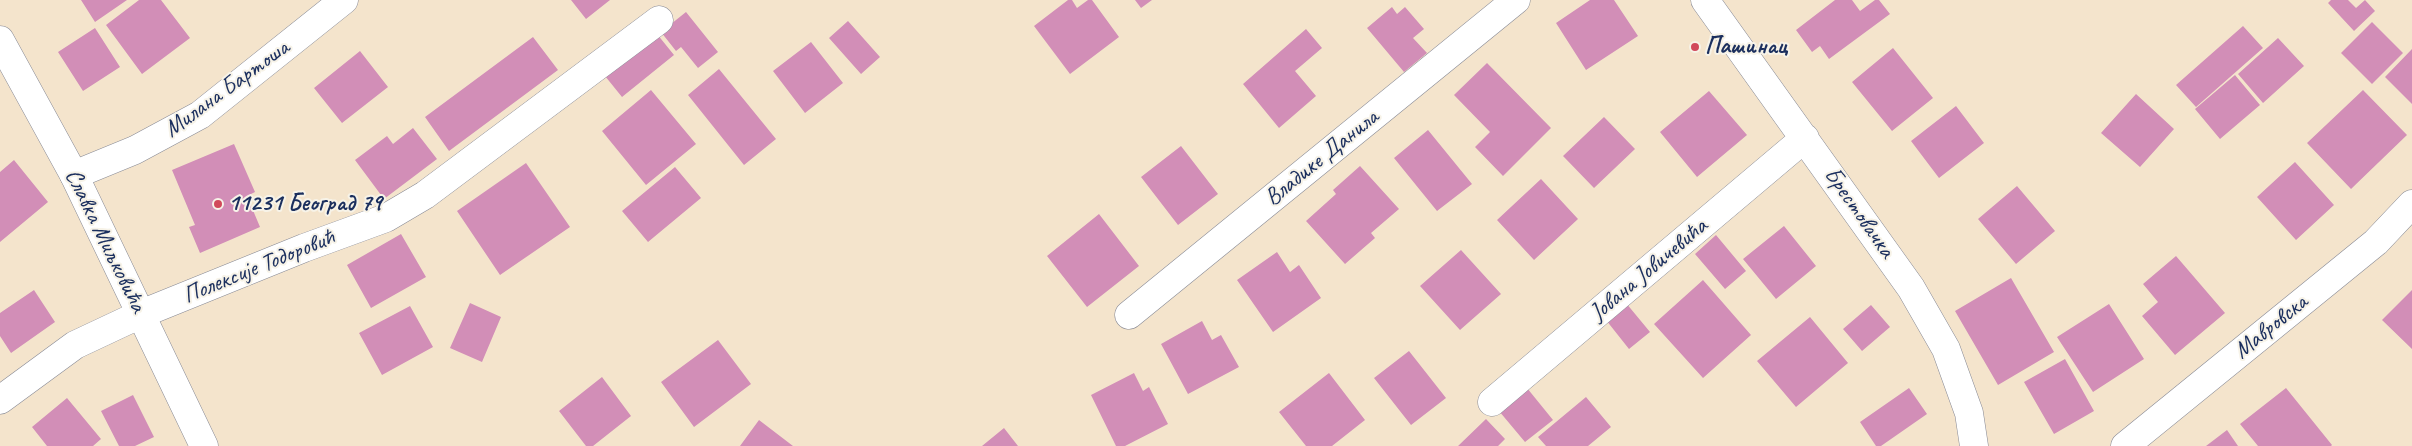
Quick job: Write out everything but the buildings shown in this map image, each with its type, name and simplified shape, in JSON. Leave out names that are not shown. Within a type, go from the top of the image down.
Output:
[{"type":"street","name":"Милана Бартоша","points":[[74,175],[135,150],[200,115],[344,0]]},
{"type":"street","name":"Владике Данила","points":[[1129,315],[1516,0]]},
{"type":"street","name":"Брестовачка","points":[[1705,0],[1806,138],[1911,288],[1946,349],[1969,412],[1974,446]]},
{"type":"street","name":"Полексије Тодоровић","points":[[0,400],[75,345],[141,314],[394,213],[425,195],[660,20]]},
{"type":"street","name":"Славка Миљковића","points":[[0,40],[74,175],[204,446]]},
{"type":"street","name":"Јована Јовичевића","points":[[1492,402],[1806,138]]},
{"type":"street","name":"Мавровска","points":[[2125,446],[2376,242],[2412,204]]},
{"type":"place","name":"Пашинац","points":[[1695,47]]},
{"type":"place","name":"11231 Београд 79","points":[[218,204]]}]
